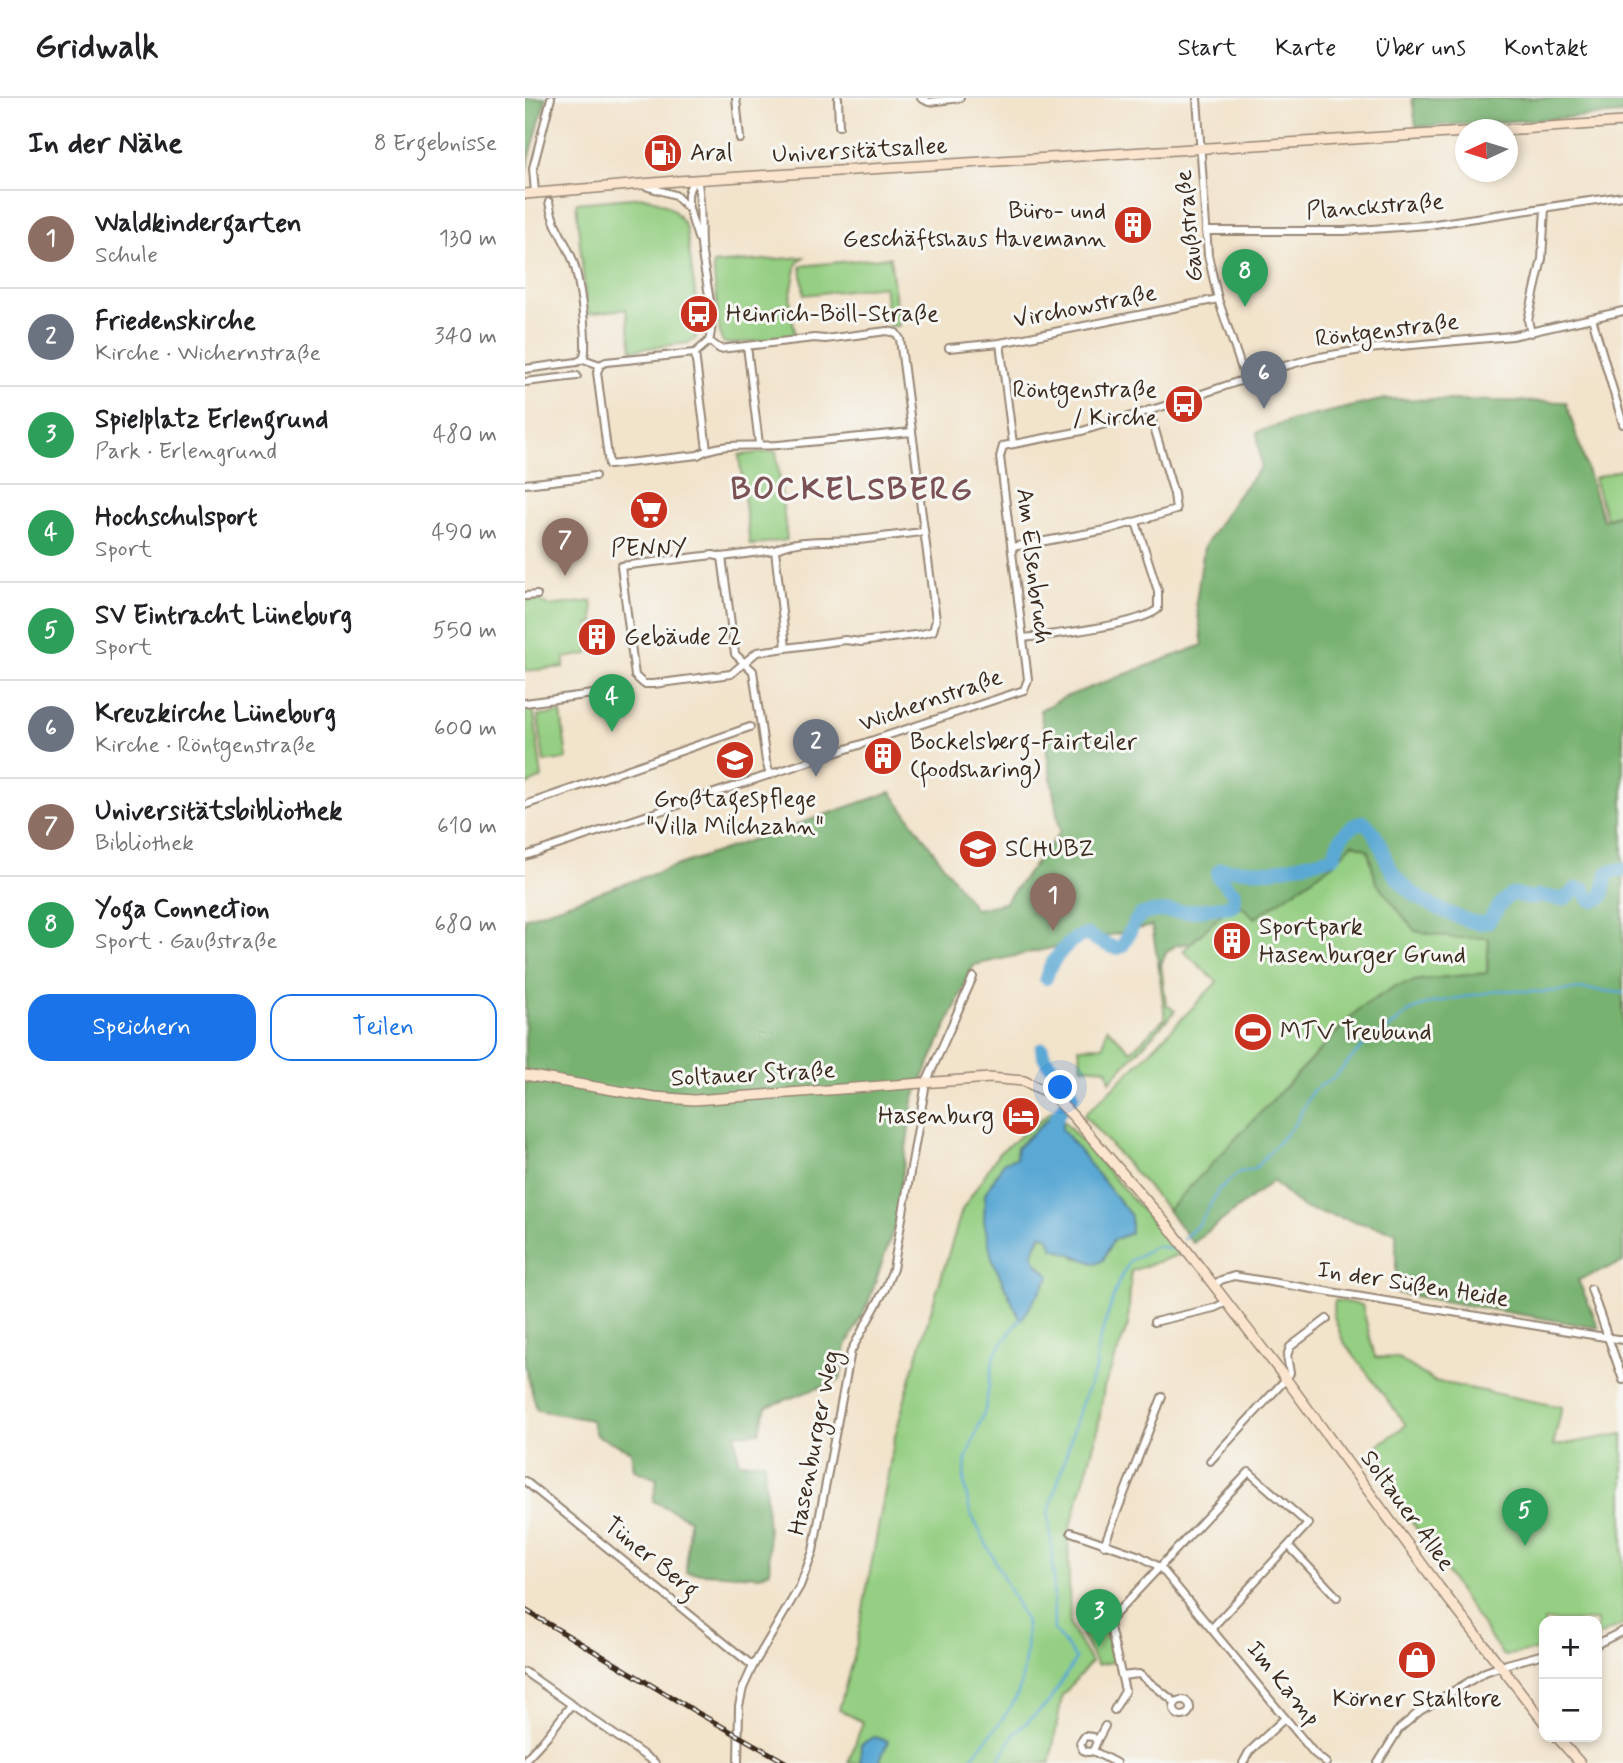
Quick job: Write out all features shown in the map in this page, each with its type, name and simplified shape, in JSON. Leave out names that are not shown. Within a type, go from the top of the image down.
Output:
[{"type":"street","points":[[736,98],[740,139]]},
{"type":"street","points":[[838,98],[839,126]]},
{"type":"street","points":[[921,98],[929,102],[960,98]]},
{"type":"street","name":"Gaußstraße","points":[[1197,98],[1208,256],[1218,299],[1245,378]]},
{"type":"street","points":[[530,193],[552,99]]},
{"type":"street","points":[[1518,129],[1623,122]]},
{"type":"street","name":"Universitätsallee","points":[[530,193],[697,179],[1455,133]]},
{"type":"street","points":[[701,246],[690,211],[688,191],[697,179],[700,190],[701,246],[711,327],[709,341],[695,353],[606,362],[600,365],[597,372],[609,465],[698,455],[707,450],[758,444],[778,445],[912,432]]},
{"type":"street","name":"Universitätsallee","points":[[637,183],[675,195],[690,211]]},
{"type":"street","name":"Planckstraße","points":[[1206,231],[1371,229],[1436,224],[1623,196]]},
{"type":"street","points":[[549,202],[555,227],[577,276],[586,345],[583,359]]},
{"type":"street","points":[[1531,333],[1528,320],[1542,259],[1545,208]]},
{"type":"street","name":"Virchowstraße","points":[[949,348],[1000,343],[1218,299]]},
{"type":"street","name":"Röntgenstraße","points":[[1000,451],[1003,446],[1081,431],[1286,365],[1353,351],[1531,333],[1623,311]]},
{"type":"street","points":[[1592,318],[1623,424]]},
{"type":"street","points":[[709,341],[720,349],[887,331],[896,333],[900,339],[917,470]]},
{"type":"street","name":"Virchowstraße","points":[[1000,343],[1013,444]]},
{"type":"street","points":[[747,346],[758,444]]},
{"type":"street","points":[[695,353],[707,450]]},
{"type":"street","points":[[525,369],[583,359],[600,365]]},
{"type":"street","points":[[525,382],[577,376]]},
{"type":"street","points":[[1011,547],[1066,539],[1172,512],[1177,508],[1149,410]]},
{"type":"street","name":"Am Elsenbruch","points":[[1000,451],[1027,686]]},
{"type":"street","points":[[525,484],[595,476]]},
{"type":"street","points":[[920,500],[936,620],[933,631],[861,642],[845,640],[757,652],[731,674],[653,684],[644,684],[635,676],[621,566],[713,555],[722,557],[775,550],[782,546],[923,532]]},
{"type":"street","points":[[1023,638],[1114,624],[1142,617],[1158,609],[1156,583],[1136,522]]},
{"type":"street","points":[[775,550],[786,648]]},
{"type":"street","points":[[722,557],[735,654],[753,671],[770,775]]},
{"type":"street","points":[[525,597],[537,595]]},
{"type":"street","name":"Wichernstraße","points":[[525,856],[1002,698],[1024,690],[1027,686]]},
{"type":"street","points":[[525,703],[623,690]]},
{"type":"street","points":[[525,805],[750,727]]},
{"type":"street","name":"Hasenburger Weg","points":[[738,1763],[739,1706],[743,1688],[800,1586],[813,1551],[851,1351],[885,1289],[898,1248],[926,1083],[973,977]]},
{"type":"street","name":"Soltauer Straße","points":[[525,1075],[654,1097],[694,1100],[926,1083]]},
{"type":"street","name":"Soltauer Allee","points":[[926,1083],[1007,1078],[1038,1086],[1071,1114],[1186,1248],[1539,1716]]},
{"type":"street","name":"In der Süßen Heide","points":[[1214,1285],[1234,1276],[1623,1340]]},
{"type":"street","points":[[1591,1289],[1623,1380]]},
{"type":"street","points":[[1154,1322],[1214,1308],[1227,1302]]},
{"type":"street","points":[[1210,1461],[1286,1379],[1290,1373],[1287,1356],[1290,1347],[1327,1319]]},
{"type":"street","points":[[1104,1545],[1162,1397]]},
{"type":"street","points":[[1109,1621],[1249,1472],[1308,1524],[1212,1628]]},
{"type":"street","name":"Tüner Berg","points":[[525,1481],[753,1666]]},
{"type":"street","name":"Im Kamp","points":[[1071,1532],[1140,1556],[1161,1568],[1314,1753],[1326,1763]]},
{"type":"street","points":[[1289,1546],[1337,1597]]},
{"type":"street","points":[[1102,1593],[1125,1691],[1114,1710]]},
{"type":"street","points":[[1602,1642],[1623,1631]]},
{"type":"street","points":[[1378,1763],[1407,1721],[1459,1687],[1499,1666],[1539,1655]]},
{"type":"street","points":[[525,1672],[655,1763]]},
{"type":"street","points":[[1122,1676],[1139,1674],[1175,1702]]},
{"type":"street","points":[[525,1760],[571,1705]]},
{"type":"street","points":[[1243,1763],[1249,1752],[1285,1718]]},
{"type":"street","points":[[1093,1751],[1105,1726]]},
{"type":"street","points":[[1097,1741],[1091,1736],[1081,1740],[1080,1745],[1083,1750],[1093,1751],[1116,1763]]},
{"type":"street","points":[[1561,1742],[1580,1763]]},
{"type":"green space","points":[[525,98],[546,98],[525,174]]},
{"type":"green space","points":[[1412,98],[1623,98],[1623,114],[1518,121],[1455,119],[1455,125],[1416,127]]},
{"type":"green space","points":[[643,197],[669,207],[686,228],[700,329],[695,339],[688,343],[632,350],[626,309],[587,314],[576,203]]},
{"type":"green space","points":[[804,257],[797,263],[790,299],[795,337],[729,344],[723,342],[720,336],[713,264]]},
{"type":"green space","points":[[890,257],[899,326],[889,326],[884,286],[804,295],[801,266]]},
{"type":"green space","points":[[1385,399],[1566,402],[1603,520],[1623,514],[1623,1262],[1578,1280],[1599,1328],[1396,1293],[1396,1232],[1303,1208],[1273,1181],[1193,1243],[1168,1210],[1360,1008],[1396,986],[1419,980],[1487,973],[1489,938],[1453,938],[1415,931],[1376,882],[1368,850],[1353,843],[1333,864],[1255,918],[1240,905],[1226,910],[1191,943],[1176,945],[1166,953],[1159,969],[1152,926],[974,965],[913,1100],[895,1225],[868,1303],[846,1346],[840,1380],[766,1407],[759,1432],[735,1434],[739,1462],[764,1462],[770,1571],[760,1576],[686,1572],[689,1519],[653,1501],[657,1479],[634,1470],[631,1451],[596,1435],[591,1420],[537,1410],[525,1366],[525,918],[891,792],[975,909],[1004,903],[1060,832],[1040,710],[1065,697],[1203,645],[1196,602],[1204,547],[1234,500],[1261,467],[1257,432],[1294,420]]},
{"type":"green space","points":[[776,451],[787,540],[750,545],[739,455]]},
{"type":"green space","points":[[1623,469],[1623,513],[1606,518],[1594,478]]},
{"type":"green space","points":[[538,599],[549,606],[592,601],[594,623],[588,625],[588,654],[564,658],[564,667],[525,671],[525,601]]},
{"type":"green space","points":[[525,705],[533,705],[542,778],[525,786]]},
{"type":"green space","points":[[561,713],[567,759],[544,762],[538,716]]},
{"type":"green space","name":"MTV Treubund","points":[[1353,843],[1368,850],[1376,882],[1453,938],[1489,938],[1487,973],[1419,980],[1396,986],[1360,1008],[1168,1210],[1084,1115],[1146,1056],[1217,982],[1183,951],[1226,910],[1240,905],[1255,918],[1333,864]]},
{"type":"green space","points":[[1161,964],[1166,1004],[1175,1011],[1110,1081],[1107,1069],[1082,1067],[1079,1047],[1103,1046],[1107,1028],[1131,1051],[1165,1018],[1159,969]]},
{"type":"green space","points":[[1054,1109],[1055,1112],[1017,1147],[1016,1158],[1032,1250],[1042,1235],[1048,1236],[1054,1248],[1070,1252],[1076,1258],[1103,1260],[1113,1240],[1131,1216],[1062,1129],[1062,1119],[1181,1254],[1131,1271],[1128,1325],[1104,1387],[1097,1434],[1068,1536],[1070,1626],[1091,1662],[1062,1696],[1050,1763],[848,1763],[863,1722],[839,1710],[857,1642],[895,1436],[962,1210],[999,1153]]},
{"type":"green space","points":[[1335,1300],[1362,1305],[1375,1357],[1398,1358],[1434,1381],[1562,1407],[1553,1446],[1623,1434],[1623,1624],[1602,1634],[1602,1616],[1539,1616],[1539,1650],[1503,1656],[1370,1460],[1376,1453],[1377,1446],[1406,1425],[1343,1341],[1333,1314]]},
{"type":"green space","points":[[1106,1630],[1113,1662],[1097,1665],[1081,1634]]},
{"type":"water","points":[[1055,1112],[1062,1119],[1062,1129],[1131,1216],[1131,1233],[1113,1240],[1103,1260],[1096,1264],[1053,1248],[1048,1236],[1041,1235],[1033,1253],[1039,1266],[1050,1276],[1020,1319],[992,1259],[984,1221],[985,1194],[1004,1162],[1016,1158],[1017,1148]]},
{"type":"water","points":[[874,1737],[888,1741],[879,1763],[860,1763],[861,1744]]},
{"type":"waterway","points":[[1046,978],[1062,951],[1081,936],[1087,935],[1118,948],[1125,942],[1140,915],[1233,906],[1234,893],[1218,877],[1221,869],[1271,871],[1332,857],[1344,834],[1363,822],[1376,836],[1394,874],[1409,890],[1436,907],[1476,922],[1488,922],[1503,901],[1517,894],[1530,898],[1540,896],[1563,899],[1576,889],[1585,890],[1589,899],[1594,901],[1602,897],[1609,872],[1623,869]]},
{"type":"waterway","points":[[1183,1239],[1200,1223],[1219,1189],[1240,1172],[1254,1169],[1295,1124],[1312,1091],[1333,1078],[1363,1046],[1410,1011],[1431,1003],[1502,990],[1541,992],[1586,989],[1623,993]]},
{"type":"waterway","points":[[1042,1049],[1047,1061],[1067,1083],[1072,1096],[1058,1114],[1051,1131]]},
{"type":"waterway","points":[[998,1763],[1014,1734],[1048,1703],[1076,1659],[1054,1630],[1053,1559],[1048,1514],[1082,1402],[1096,1369],[1098,1345],[1118,1283],[1130,1261],[1155,1246],[1173,1249],[1178,1244]]},
{"type":"waterway","points":[[967,1763],[998,1725],[1018,1694],[1025,1661],[1025,1620],[970,1512],[964,1482],[966,1459],[985,1410],[994,1355],[1020,1319]]},
{"type":"railway","points":[[525,1610],[787,1763]]},
{"type":"place","name":"Aral","points":[[663,153]]},
{"type":"place","name":"Büro- und Geschäftshaus Havemann","points":[[1133,225]]},
{"type":"place","name":"Yoga Connection","points":[[1245,307]]},
{"type":"place","name":"Heinrich-Böll-Straße","points":[[699,314]]},
{"type":"place","name":"Röntgenstraße / Kirche","points":[[1184,404]]},
{"type":"place","name":"Kreuzkirche Lüneburg","points":[[1264,409]]},
{"type":"place","name":"PENNY","points":[[649,510]]},
{"type":"place","name":"Universitätsbibliothek","points":[[565,576]]},
{"type":"place","name":"Gebäude 22","points":[[597,637]]},
{"type":"place","name":"Hochschulsport","points":[[612,732]]},
{"type":"place","name":"Bockelsberg-Fairteiler (foodsharing)","points":[[883,756]]},
{"type":"place","name":"Großtagespflege \"Villa Milchzahn\"","points":[[735,760]]},
{"type":"place","name":"Friedenskirche","points":[[816,777]]},
{"type":"place","name":"SCHUBZ","points":[[978,849]]},
{"type":"place","name":"Waldkindergarten","points":[[1053,931]]},
{"type":"place","name":"Sportpark Hasenburger Grund","points":[[1232,941]]},
{"type":"place","name":"MTV Treubund","points":[[1253,1032]]},
{"type":"place","name":"Hasenburg","points":[[1021,1116]]},
{"type":"place","name":"SV Eintracht Lüneburg","points":[[1525,1546]]},
{"type":"place","name":"Spielplatz Erlengrund","points":[[1099,1647]]},
{"type":"place","name":"Körner Stahltore","points":[[1417,1660]]},
{"type":"district","name":"BOCKELSBERG","points":[[852,490]]}]
